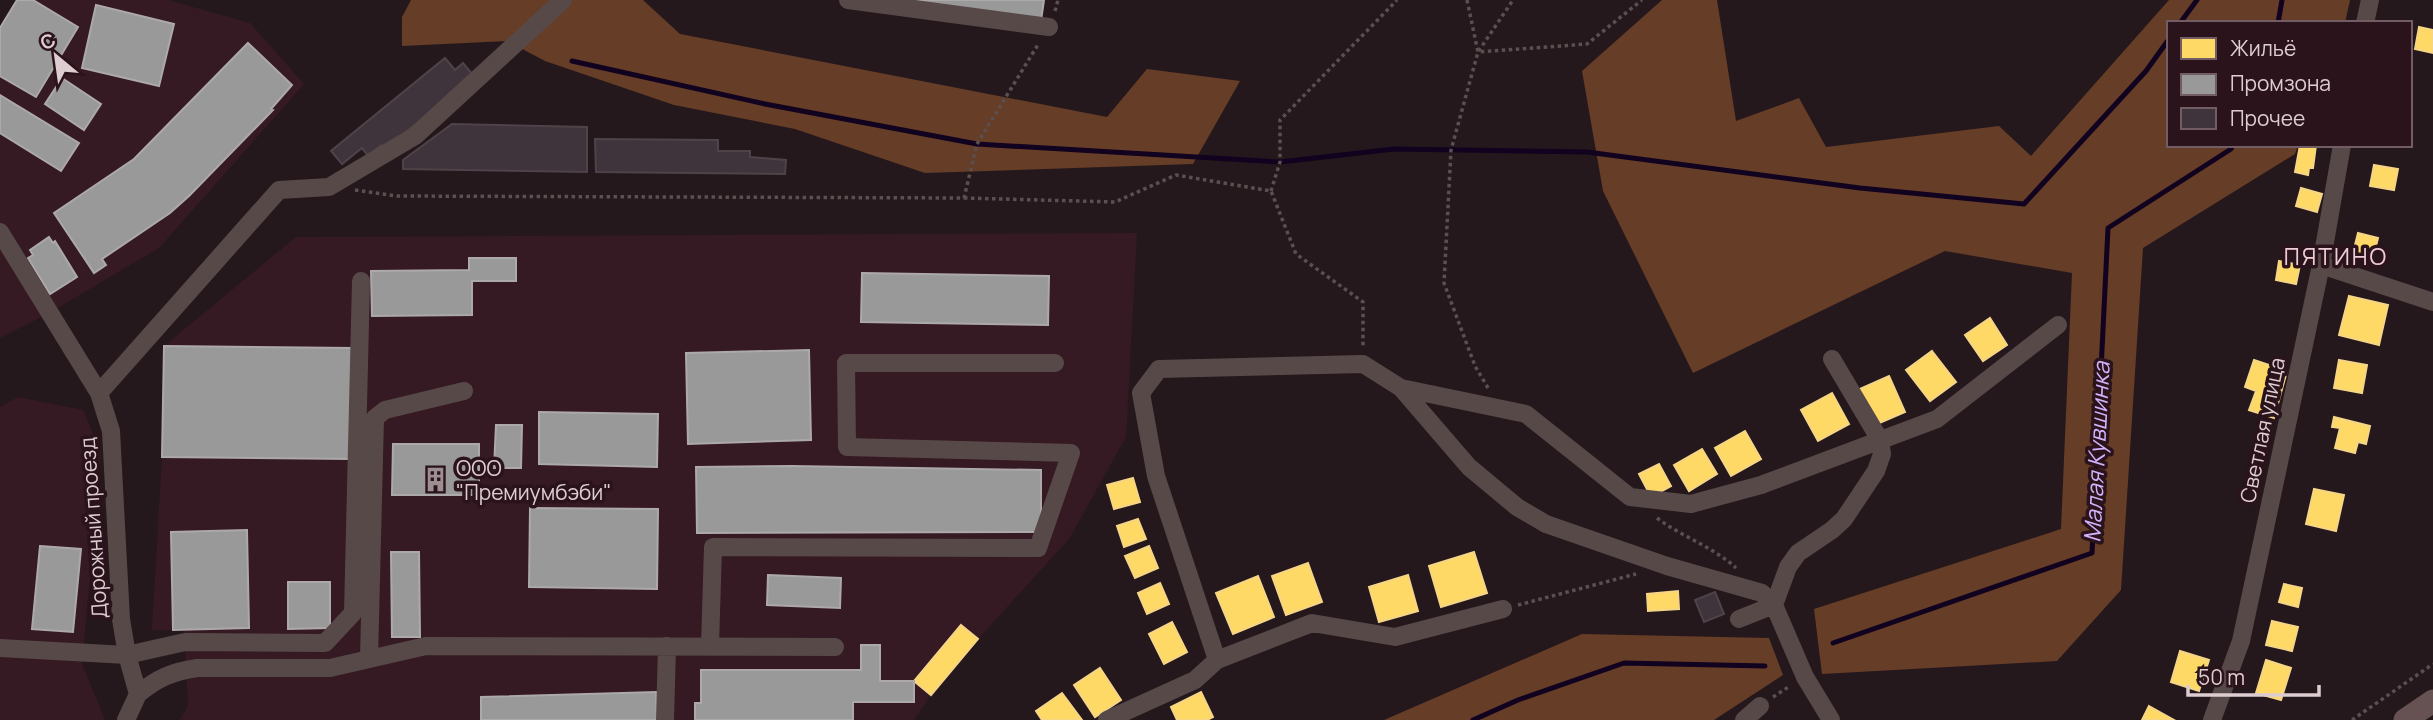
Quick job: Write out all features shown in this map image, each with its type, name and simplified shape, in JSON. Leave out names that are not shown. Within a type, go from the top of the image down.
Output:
[{"type":"main road","points":[[2405,720],[2433,701]]},
{"type":"street","points":[[99,393],[279,190],[329,187],[415,136],[563,0]]},
{"type":"street","points":[[848,0],[1049,27]]},
{"type":"street","points":[[2365,21],[2370,0]]},
{"type":"street","name":"Светлая улица","points":[[2212,720],[2241,640],[2321,265],[2342,147]]},
{"type":"street","name":"Дорожный проезд","points":[[0,232],[99,393],[111,431],[121,619],[127,655],[138,694]]},
{"type":"street","points":[[2321,265],[2433,302]]},
{"type":"street","points":[[0,648],[127,655],[185,642],[325,643],[353,613],[361,281]]},
{"type":"street","points":[[1401,388],[1526,414],[1630,498],[1691,504],[1761,485],[1937,419],[2058,325]]},
{"type":"street","points":[[1739,619],[1774,605],[1788,566],[1798,553],[1844,519],[1876,471],[1882,454],[1880,440],[1832,359]]},
{"type":"street","points":[[710,646],[713,547],[1038,548],[1071,453],[847,447],[846,363],[1055,363]]},
{"type":"street","points":[[1217,660],[1156,476],[1141,393],[1159,369],[1363,364],[1401,388],[1469,467],[1517,507],[1546,524],[1667,566],[1762,593],[1774,605],[1805,677],[1831,720]]},
{"type":"street","points":[[369,659],[376,418],[385,410],[464,391]]},
{"type":"street","points":[[1107,720],[1195,680],[1217,660],[1312,623],[1395,637],[1503,609]]},
{"type":"street","points":[[126,720],[138,694],[156,679],[177,671],[197,668],[330,668],[426,646],[835,647]]},
{"type":"street","points":[[665,720],[667,646]]},
{"type":"street","points":[[1744,720],[1760,706]]},
{"type":"path","points":[[964,198],[977,144],[1049,27],[1058,0]]},
{"type":"path","points":[[1363,364],[1363,302],[1296,254],[1271,191],[1280,162],[1280,120],[1397,0]]},
{"type":"path","points":[[1467,0],[1478,52]]},
{"type":"path","points":[[1499,408],[1475,366],[1444,283],[1451,150],[1478,52],[1513,0]]},
{"type":"path","points":[[1478,52],[1587,44],[1642,0]]},
{"type":"path","points":[[329,187],[397,196],[964,198],[1115,202],[1176,175],[1271,191]]},
{"type":"path","points":[[1630,498],[1670,528],[1720,553],[1737,569]]},
{"type":"path","points":[[1503,609],[1667,566]]},
{"type":"path","points":[[2352,720],[2433,664]]},
{"type":"path","points":[[1760,706],[1805,677]]},
{"type":"shaded area","points":[[16,0],[168,0],[250,23],[304,84],[159,248],[49,313],[0,338],[0,26]]},
{"type":"shaded area","points":[[411,0],[643,0],[680,34],[1107,117],[1147,69],[1240,81],[1193,164],[925,173],[795,129],[674,105],[545,61],[507,41],[402,46],[402,17]]},
{"type":"shaded area","points":[[1662,0],[1717,0],[1736,121],[1799,98],[1826,147],[1999,126],[2031,156],[2169,0],[2350,0],[2345,21],[2167,21],[2167,147],[2297,147],[2295,154],[2143,248],[2121,590],[2057,661],[1822,674],[1814,609],[2061,529],[2072,273],[1945,251],[1693,373],[1603,191],[1582,71]]},
{"type":"shaded area","points":[[1137,233],[1126,437],[1069,539],[978,639],[931,695],[914,720],[180,720],[188,705],[184,630],[152,630],[162,457],[164,346],[296,237]]},
{"type":"shaded area","points":[[18,397],[83,410],[101,452],[82,664],[105,720],[0,720],[0,407]]},
{"type":"shaded area","points":[[1582,634],[1769,638],[1783,675],[1714,720],[1384,720]]},
{"type":"building: Жильё","points":[[2419,27],[2433,30],[2433,53],[2415,49]]},
{"type":"building: Жильё","points":[[2300,147],[2316,147],[2313,168],[2309,168],[2308,175],[2295,172]]},
{"type":"building: Жильё","points":[[2374,165],[2398,169],[2394,190],[2370,186]]},
{"type":"building: Жильё","points":[[2301,188],[2322,194],[2317,212],[2296,206]]},
{"type":"building: Жильё","points":[[2358,233],[2378,238],[2372,262],[2352,257]]},
{"type":"building: Жильё","points":[[2279,261],[2300,265],[2296,284],[2276,280]]},
{"type":"building: Жильё","points":[[2349,296],[2388,305],[2379,345],[2339,335]]},
{"type":"building: Жильё","points":[[1990,318],[2007,345],[1983,361],[1965,335]]},
{"type":"building: Жильё","points":[[1932,351],[1956,382],[1930,401],[1906,370]]},
{"type":"building: Жильё","points":[[2254,360],[2287,371],[2274,418],[2249,410],[2256,391],[2245,387]]},
{"type":"building: Жильё","points":[[2339,360],[2367,365],[2362,393],[2334,388]]},
{"type":"building: Жильё","points":[[1889,376],[1905,412],[1868,428],[1853,392]]},
{"type":"building: Жильё","points":[[1832,393],[1849,424],[1818,441],[1801,410]]},
{"type":"building: Жильё","points":[[2334,417],[2370,426],[2366,444],[2358,442],[2355,453],[2335,448],[2340,428],[2332,427]]},
{"type":"building: Жильё","points":[[1745,431],[1761,459],[1731,476],[1715,448]]},
{"type":"building: Жильё","points":[[1702,449],[1717,474],[1689,491],[1674,465]]},
{"type":"building: Жильё","points":[[1659,464],[1671,486],[1651,497],[1639,474]]},
{"type":"building: Жильё","points":[[1133,478],[1140,502],[1114,509],[1107,485]]},
{"type":"building: Жильё","points":[[2314,489],[2344,495],[2336,531],[2306,524]]},
{"type":"building: Жильё","points":[[1138,519],[1146,539],[1124,547],[1117,526]]},
{"type":"building: Жильё","points":[[1149,546],[1158,568],[1135,578],[1125,556]]},
{"type":"building: Жильё","points":[[1474,552],[1487,593],[1441,607],[1429,566]]},
{"type":"building: Жильё","points":[[1308,563],[1322,602],[1286,615],[1272,576]]},
{"type":"building: Жильё","points":[[1408,575],[1418,611],[1379,622],[1369,587]]},
{"type":"building: Жильё","points":[[1258,576],[1274,617],[1233,634],[1216,593]]},
{"type":"building: Жильё","points":[[1160,583],[1169,604],[1147,614],[1138,593]]},
{"type":"building: Жильё","points":[[2284,584],[2302,588],[2298,607],[2279,602]]},
{"type":"building: Жильё","points":[[1678,591],[1679,609],[1648,611],[1647,594]]},
{"type":"building: Жильё","points":[[2272,621],[2298,627],[2292,651],[2266,645]]},
{"type":"building: Жильё","points":[[1172,622],[1187,652],[1164,664],[1149,634]]},
{"type":"building: Жильё","points":[[961,625],[978,639],[931,695],[914,681]]},
{"type":"building: Жильё","points":[[2180,651],[2209,660],[2199,691],[2171,682]]},
{"type":"building: Жильё","points":[[2266,660],[2291,668],[2281,700],[2256,693]]},
{"type":"building: Жильё","points":[[1100,668],[1121,700],[1095,717],[1074,685]]},
{"type":"building: Жильё","points":[[1201,692],[1213,717],[1207,720],[1177,720],[1171,707]]},
{"type":"building: Жильё","points":[[1062,693],[1082,720],[1042,720],[1036,711]]},
{"type":"building: Жильё","points":[[2149,706],[2174,720],[2142,720]]},
{"type":"building: Промзона","points":[[17,0],[33,0],[78,27],[36,97],[0,76],[0,28]]},
{"type":"building: Промзона","points":[[886,0],[1044,0],[1041,21]]},
{"type":"building: Промзона","points":[[96,5],[174,24],[159,86],[82,68]]},
{"type":"building: Промзона","points":[[248,43],[292,85],[271,109],[273,110],[189,196],[170,213],[102,259],[106,265],[94,273],[54,213],[134,159]]},
{"type":"building: Промзона","points":[[62,78],[101,104],[84,130],[45,104]]},
{"type":"building: Промзона","points":[[0,95],[79,143],[61,171],[0,133]]},
{"type":"building: Промзона","points":[[49,237],[53,243],[55,241],[77,277],[50,294],[28,258],[33,255],[30,250]]},
{"type":"building: Промзона","points":[[469,258],[516,258],[516,281],[472,281],[472,315],[372,316],[371,271],[469,270]]},
{"type":"building: Промзона","points":[[862,273],[1049,276],[1048,325],[861,322]]},
{"type":"building: Промзона","points":[[164,346],[353,348],[351,459],[162,457]]},
{"type":"building: Промзона","points":[[809,350],[811,440],[688,444],[686,353]]},
{"type":"building: Промзона","points":[[539,412],[658,414],[657,467],[539,464]]},
{"type":"building: Промзона","points":[[496,425],[522,425],[521,468],[494,468]]},
{"type":"building: Промзона","name":"ООО \"Премиумбэби\"","points":[[393,444],[479,444],[479,495],[392,495]]},
{"type":"building: Промзона","points":[[696,467],[1041,470],[1041,532],[697,533]]},
{"type":"building: Промзона","points":[[530,508],[658,509],[657,589],[529,587]]},
{"type":"building: Промзона","points":[[247,530],[249,628],[173,630],[171,532]]},
{"type":"building: Промзона","points":[[40,546],[81,549],[73,632],[32,629]]},
{"type":"building: Промзона","points":[[391,552],[419,552],[420,637],[392,637]]},
{"type":"building: Промзона","points":[[768,575],[841,578],[840,608],[767,605]]},
{"type":"building: Промзона","points":[[288,582],[330,582],[330,628],[288,629]]},
{"type":"building: Промзона","points":[[861,645],[880,645],[880,681],[914,681],[914,702],[853,702],[853,720],[695,720],[695,703],[701,703],[701,670],[861,670]]},
{"type":"building: Промзона","points":[[656,692],[657,720],[481,720],[481,697]]},
{"type":"building: Прочее","points":[[445,58],[455,70],[463,63],[474,76],[385,149],[381,145],[368,156],[362,148],[342,164],[331,151]]},
{"type":"building: Прочее","points":[[452,124],[587,127],[587,172],[403,169],[403,160]]},
{"type":"building: Прочее","points":[[595,139],[718,140],[718,151],[750,151],[750,157],[786,160],[785,174],[596,172]]},
{"type":"building: Прочее","points":[[1715,592],[1724,614],[1704,622],[1695,600]]},
{"type":"waterway","points":[[2181,21],[2197,0]]},
{"type":"waterway","name":"Малая Кувшинка","points":[[2278,21],[2282,0]]},
{"type":"waterway","points":[[572,61],[765,104],[977,144],[1280,162],[1394,149],[1587,152],[1860,188],[2024,204],[2146,71],[2167,42]]},
{"type":"waterway","name":"Малая Кувшинка","points":[[1833,643],[2092,553],[2108,228],[2232,147]]},
{"type":"waterway","name":"Малая Кувшинка","points":[[1473,720],[1518,700],[1624,663],[1765,666]]},
{"type":"place","name":"ООО \"Премиумбэби\"","points":[[436,480]]},
{"type":"district","name":"ПЯТИНО","points":[[2336,256]]}]
